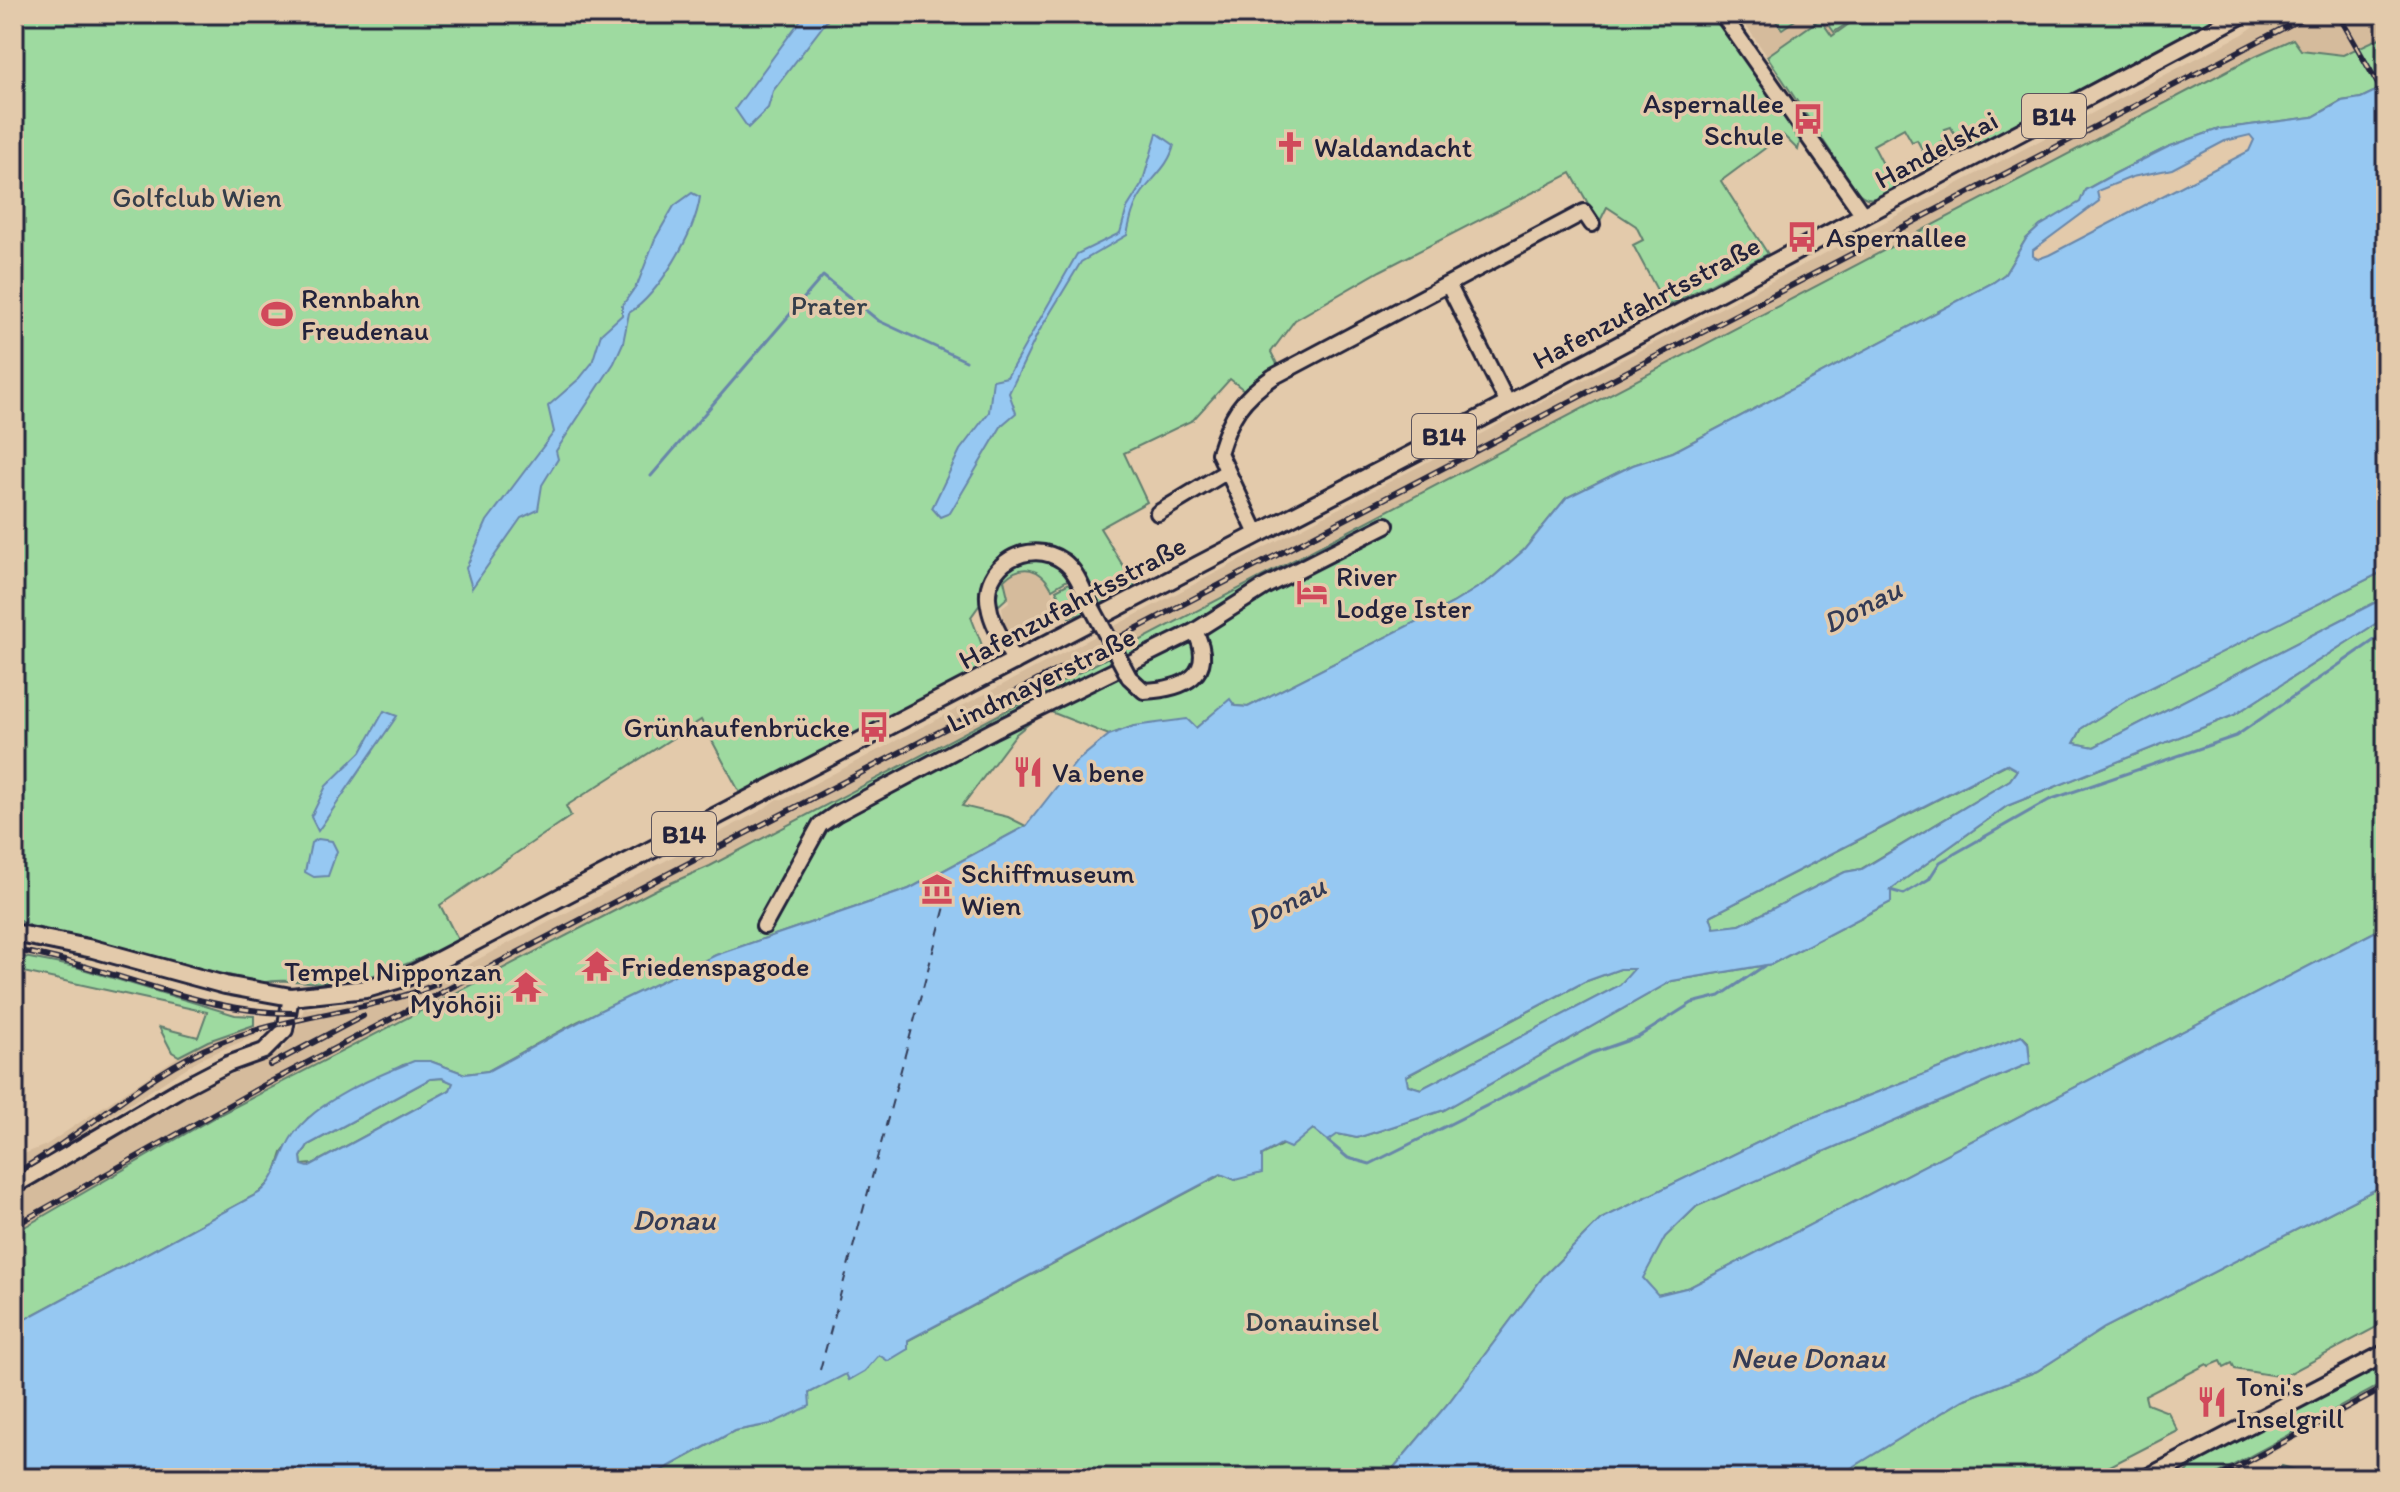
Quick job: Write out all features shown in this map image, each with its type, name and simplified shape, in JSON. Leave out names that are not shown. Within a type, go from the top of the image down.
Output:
[{"type":"main road","name":"Handelskai","points":[[1864,216],[2243,14]]},
{"type":"main road","name":"Hafenzufahrtsstraße","points":[[291,997],[366,989],[418,972],[1864,216]]},
{"type":"main road","name":"B14","points":[[14,933],[93,949],[225,985],[291,997]]},
{"type":"main road","points":[[2147,1478],[2386,1353]]},
{"type":"street","points":[[1722,14],[1864,216]]},
{"type":"street","points":[[1257,534],[1219,453],[1226,431],[1246,395],[1273,377],[1584,212],[1592,224]]},
{"type":"street","points":[[1449,286],[1508,404]]},
{"type":"street","points":[[1158,513],[1226,472]]},
{"type":"street","name":"Lindmayerstraße","points":[[764,926],[820,825],[982,736],[1195,631],[1266,586],[1386,525]]},
{"type":"street","points":[[1015,662],[988,606],[988,592],[998,568],[1023,552],[1052,555],[1070,567],[1137,689],[1156,691],[1200,673],[1204,648],[1195,631]]},
{"type":"street","points":[[14,1186],[216,1070],[264,1051],[285,1030],[291,997]]},
{"type":"shaded area","points":[[1738,14],[1883,14],[1816,50],[1804,31],[1767,56]]},
{"type":"shaded area","points":[[2272,14],[2386,14],[2386,35],[2343,55],[2301,50],[2293,39],[2255,56],[710,866],[657,889],[213,1118],[14,1233],[14,1192],[196,1089],[268,1059],[283,1049],[294,1035],[304,1009],[358,1003],[448,975],[762,810],[777,799],[785,799],[2243,34]]},
{"type":"shaded area","points":[[1028,568],[1041,573],[1050,584],[1064,618],[1018,643],[1004,625],[1002,607],[1009,602],[1004,580],[1011,573]]},
{"type":"shaded area","points":[[254,1025],[257,1035],[200,1059],[14,1178],[14,1158],[46,1145],[179,1056],[208,1041]]},
{"type":"shaded area","points":[[2386,1382],[2386,1391],[2226,1478],[2210,1478]]},
{"type":"green space","name":"Prater","points":[[14,14],[1714,14],[1801,137],[1798,150],[1783,135],[1721,181],[1768,254],[1666,307],[1633,245],[1643,240],[1636,226],[1607,207],[1599,223],[1571,173],[1380,271],[1295,320],[1271,352],[1278,366],[1244,390],[1230,379],[1193,420],[1124,453],[1147,502],[1100,528],[1136,587],[1099,605],[1081,575],[1020,548],[971,617],[982,645],[995,649],[999,659],[741,795],[701,720],[566,806],[571,816],[440,905],[459,942],[357,980],[262,983],[35,929],[14,918]]},
{"type":"green space","points":[[1770,14],[1804,14],[1782,29]]},
{"type":"green space","points":[[1829,14],[1860,15],[1834,32],[1824,18]]},
{"type":"green space","points":[[1863,14],[2223,14],[1963,151],[1951,127],[1945,129],[1953,139],[1944,140],[1934,149],[1942,164],[1927,172],[1923,164],[1928,161],[1917,140],[1912,142],[1904,128],[1873,145],[1896,189],[1870,199],[1856,190],[1767,56],[1820,19],[1832,36]]},
{"type":"green space","points":[[2386,35],[2386,86],[2361,98],[2341,101],[2313,117],[2219,129],[2168,147],[2085,190],[2081,202],[2040,226],[2026,239],[2005,274],[1994,282],[1673,452],[1633,465],[1566,498],[1524,550],[1490,580],[1453,603],[1248,707],[1235,706],[1230,700],[1196,728],[1134,726],[1109,735],[1046,710],[1016,734],[962,806],[1008,817],[1026,826],[909,889],[716,955],[577,1022],[488,1071],[465,1074],[430,1061],[403,1065],[308,1118],[282,1153],[274,1178],[259,1193],[14,1325],[14,1233],[213,1118],[657,889],[710,866],[2255,56],[2293,39],[2301,50],[2343,55]]},
{"type":"green space","points":[[1037,559],[1059,567],[1069,579],[1052,589],[1037,572],[1018,571],[1004,580],[1008,597],[998,606],[997,588],[1005,573],[1019,563]]},
{"type":"green space","points":[[2386,570],[2386,597],[2094,747],[2074,743],[2082,728],[2130,698]]},
{"type":"green space","points":[[1071,582],[1087,613],[1069,617],[1056,590]]},
{"type":"green space","name":"Donauinsel","points":[[2386,617],[2386,926],[1690,1287],[1657,1295],[1642,1278],[1665,1237],[1697,1206],[2030,1063],[2028,1042],[2022,1036],[1796,1124],[1601,1219],[1543,1277],[1450,1401],[1385,1478],[648,1478],[734,1431],[771,1424],[809,1393],[880,1355],[908,1349],[907,1341],[1222,1174],[1236,1180],[1262,1155],[1313,1129],[1357,1138],[1444,1110],[1672,981],[1772,964],[1891,902],[1891,889],[2007,806],[2234,715]]},
{"type":"green space","points":[[2007,764],[2017,770],[2010,780],[1861,869],[1845,872],[1740,925],[1715,929],[1710,916]]},
{"type":"green space","points":[[14,955],[76,967],[235,1015],[254,1016],[254,1025],[208,1041],[179,1056],[172,1052],[159,1027],[198,1037],[207,1012],[14,970]]},
{"type":"green space","points":[[1620,969],[1635,969],[1620,985],[1421,1089],[1408,1085],[1405,1077],[1584,982]]},
{"type":"green space","points":[[442,1078],[454,1083],[450,1090],[313,1164],[302,1165],[301,1157],[308,1145],[430,1079]]},
{"type":"green space","points":[[2386,1184],[2386,1322],[2283,1377],[2235,1369],[2232,1363],[2224,1367],[2221,1361],[2207,1364],[2145,1396],[2147,1404],[2168,1412],[2178,1431],[2087,1478],[1835,1478],[1963,1400],[2037,1371],[2104,1328]]},
{"type":"green space","points":[[2386,1363],[2386,1382],[2210,1478],[2181,1478],[2195,1463],[2245,1431]]},
{"type":"green space","points":[[2386,1465],[2386,1478],[2343,1478]]},
{"type":"green space","points":[[2282,1466],[2322,1478],[2277,1478]]},
{"type":"water","points":[[805,14],[832,14],[773,91],[768,108],[748,128],[735,109]]},
{"type":"water","name":"Donau","points":[[2386,86],[2386,570],[2130,698],[2082,728],[2074,743],[2094,747],[2386,597],[2386,617],[2234,715],[2007,806],[1891,889],[1891,902],[1772,964],[1672,981],[1444,1110],[1357,1138],[1338,1134],[1328,1141],[1313,1129],[1290,1148],[1281,1144],[1262,1155],[1262,1173],[1235,1180],[1221,1174],[908,1340],[908,1349],[888,1361],[879,1355],[865,1371],[849,1380],[846,1374],[809,1393],[810,1406],[771,1424],[734,1431],[648,1478],[14,1478],[14,1325],[259,1193],[271,1180],[293,1135],[332,1100],[414,1061],[430,1061],[465,1074],[488,1071],[599,1011],[716,955],[909,889],[1026,826],[1076,762],[1109,735],[1134,726],[1187,719],[1196,728],[1230,699],[1235,706],[1248,707],[1453,603],[1490,580],[1524,550],[1566,498],[1633,465],[1673,452],[1994,282],[2005,274],[2026,239],[2040,226],[2080,202],[2085,190],[2116,173],[2168,147],[2219,129],[2313,117],[2342,101],[2361,98]],"holes":[[[2250,135],[2254,140],[2249,151],[2049,255],[2038,259],[2033,256],[2033,250],[2099,201],[2097,191],[2132,177],[2172,169],[2225,141]],[[2006,764],[2017,770],[2010,780],[1862,869],[1845,872],[1740,925],[1714,928],[1710,916]],[[1620,969],[1634,969],[1620,985],[1421,1089],[1408,1085],[1406,1076],[1584,982]],[[442,1078],[453,1083],[450,1090],[308,1167],[302,1165],[301,1157],[308,1145],[430,1079]]]},
{"type":"water","points":[[1157,133],[1174,145],[1172,152],[1139,198],[1127,235],[1081,262],[1038,333],[1009,393],[1016,413],[1002,425],[950,513],[940,517],[932,508],[960,450],[989,412],[993,380],[1007,377],[1077,254],[1120,233],[1127,208],[1142,184]]},
{"type":"water","points":[[692,193],[700,197],[683,245],[652,292],[629,313],[623,343],[614,363],[556,451],[558,459],[542,485],[538,510],[521,518],[472,588],[466,568],[487,521],[554,432],[548,406],[592,363],[601,334],[622,315],[622,306],[638,283],[655,239],[674,206]]},
{"type":"water","points":[[384,711],[397,716],[318,831],[311,817],[326,786],[361,752]]},
{"type":"water","points":[[318,839],[332,841],[337,851],[328,876],[314,877],[305,872],[311,843]]},
{"type":"water","name":"Neue Donau","points":[[2386,926],[2386,1184],[2104,1328],[2037,1371],[1963,1400],[1835,1478],[1385,1478],[1450,1401],[1543,1277],[1601,1219],[1796,1124],[2022,1036],[2028,1043],[2030,1063],[1697,1206],[1665,1237],[1643,1278],[1658,1295],[1690,1287]]},
{"type":"waterway","points":[[651,476],[823,276],[879,321],[966,361]]},
{"type":"waterway","points":[[1890,890],[1904,894],[1929,879],[1940,862],[2049,800],[2236,736],[2386,632]]},
{"type":"waterway","points":[[1328,1141],[1348,1158],[1370,1164],[1592,1053],[1638,1037],[1692,1003],[1720,996],[1764,966]]},
{"type":"ferry route","points":[[820,1370],[950,888]]},
{"type":"railway","points":[[14,1226],[261,1087],[2310,14]]},
{"type":"railway","points":[[2338,14],[2386,98]]},
{"type":"railway","points":[[14,950],[223,1005],[294,1013]]},
{"type":"railway","points":[[14,1174],[165,1071],[219,1043],[246,1033],[383,1001],[437,984]]},
{"type":"railway","points":[[270,1065],[363,1016]]},
{"type":"railway","points":[[2217,1478],[2386,1387]]},
{"type":"place","name":"Aspernallee Schule","points":[[1808,119]]},
{"type":"place","name":"Waldandacht","points":[[1290,147]]},
{"type":"place","name":"Aspernallee","points":[[1802,237]]},
{"type":"place","name":"Rennbahn Freudenau","points":[[277,314]]},
{"type":"place","name":"River Lodge Ister","points":[[1312,592]]},
{"type":"place","name":"Grünhaufenbrücke","points":[[874,727]]},
{"type":"place","name":"Va bene","points":[[1028,772]]},
{"type":"place","name":"Schiffmuseum Wien","points":[[937,889]]},
{"type":"place","name":"Friedenspagode","points":[[597,966]]},
{"type":"place","name":"Tempel Nipponzan Myōhōji","points":[[526,987]]},
{"type":"place","name":"Toni's Inselgrill","points":[[2212,1402]]},
{"type":"park label","name":"Golfclub Wien","points":[[197,197]]}]
